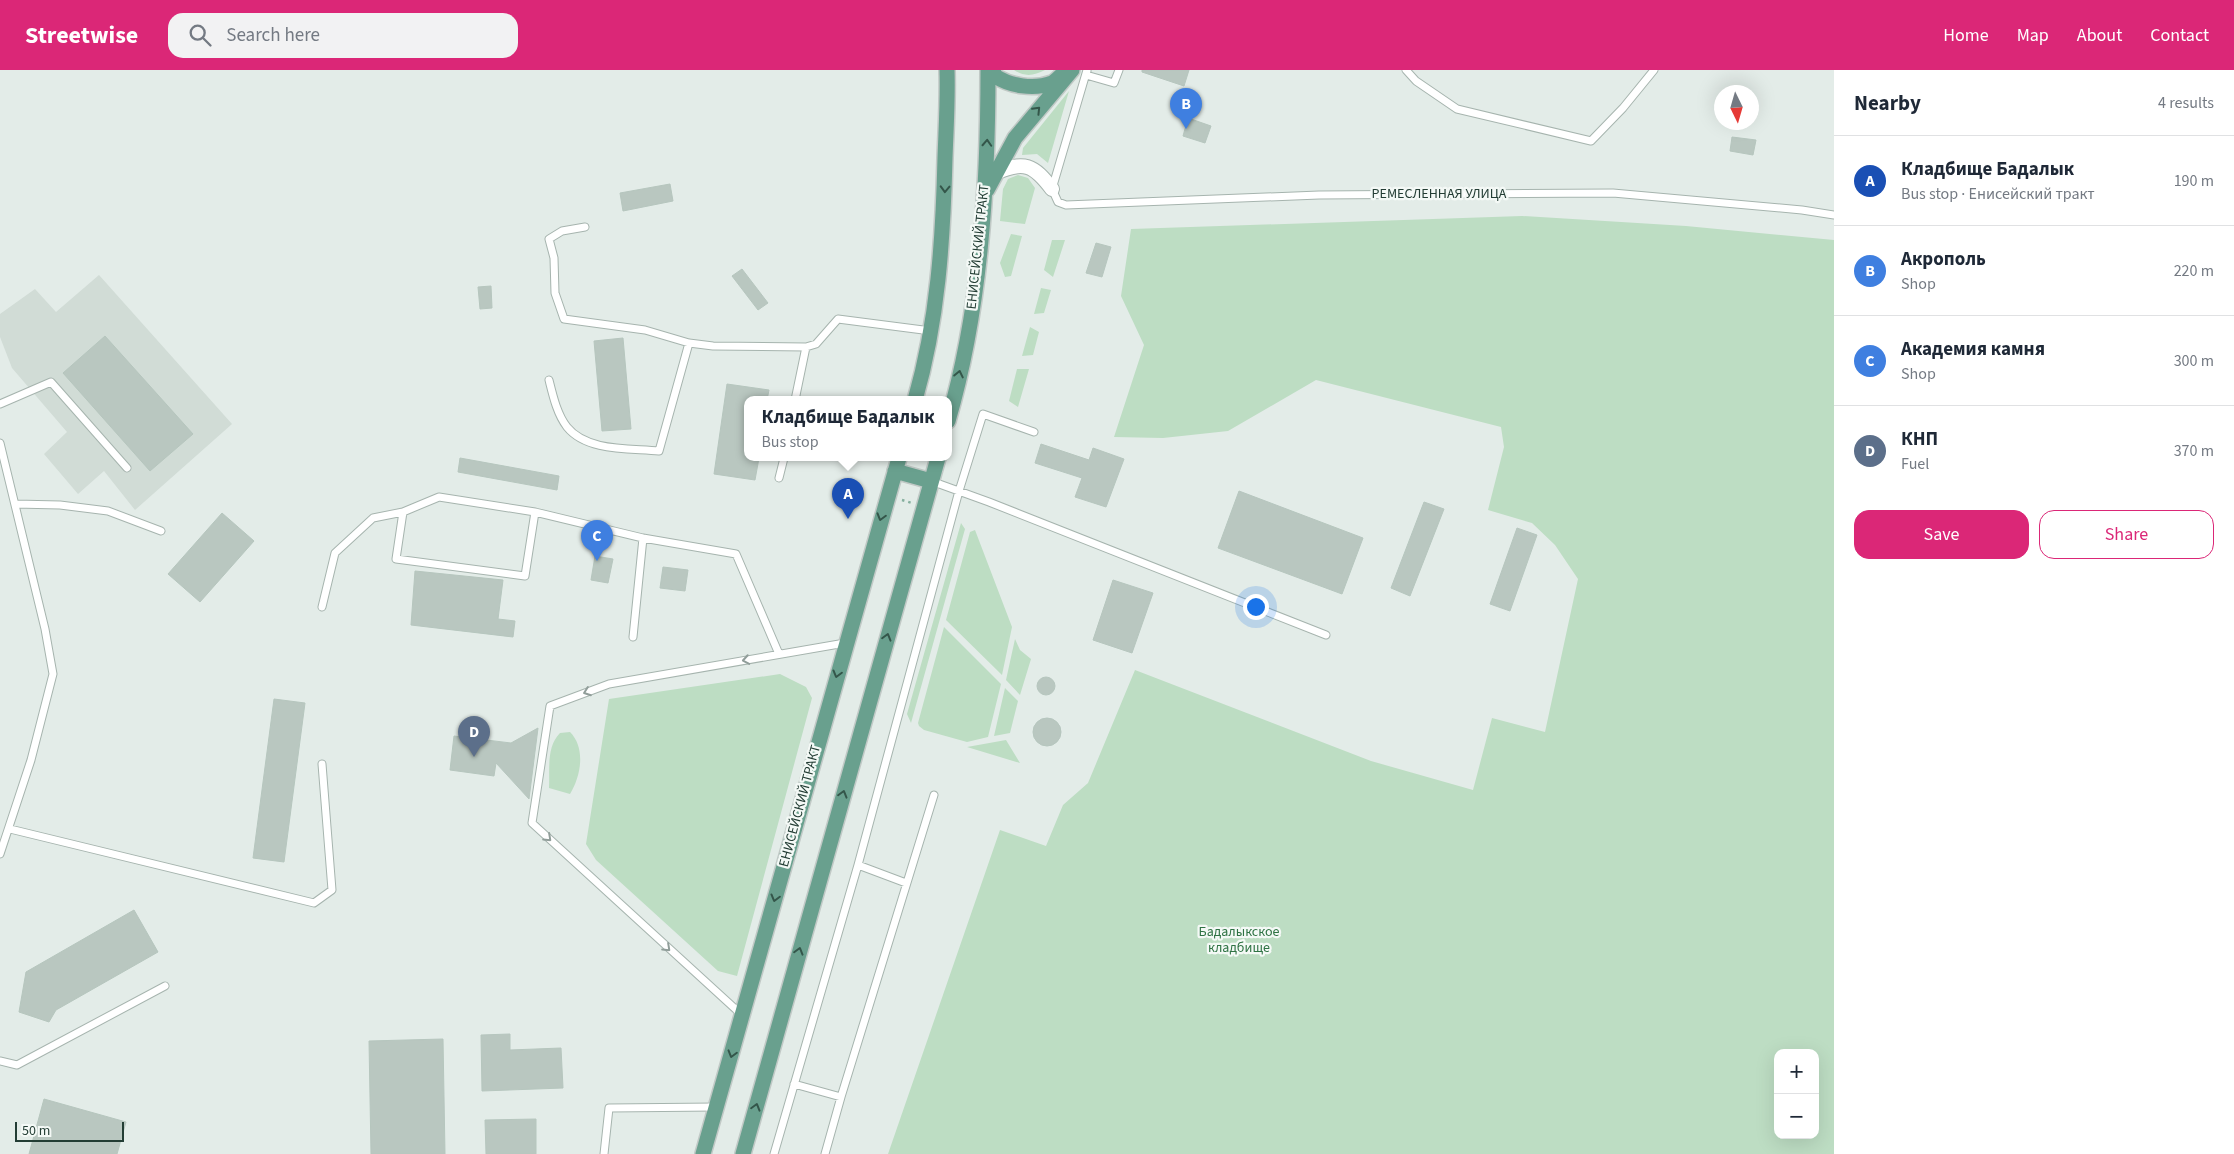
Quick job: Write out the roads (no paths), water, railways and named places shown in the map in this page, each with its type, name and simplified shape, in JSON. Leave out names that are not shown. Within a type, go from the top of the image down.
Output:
[{"type":"main road","points":[[916,396],[931,331],[940,280],[944,215],[947,70]]},
{"type":"main road","name":"ЕНИСЕЙСКИЙ ТРАКТ","points":[[952,404],[969,332],[984,196],[988,70]]},
{"type":"main road","points":[[993,70],[994,76],[1003,82],[1020,86],[1036,86],[1054,83],[1067,70]]},
{"type":"main road","points":[[984,196],[1015,138],[1082,72]]},
{"type":"main road","points":[[743,1154],[937,461]]},
{"type":"main road","points":[[897,464],[931,482]]},
{"type":"main road","name":"ЕНИСЕЙСКИЙ ТРАКТ","points":[[703,1154],[897,464]]},
{"type":"street","points":[[995,173],[1010,166],[1031,168],[1040,174],[1052,189]]},
{"type":"lane","points":[[1052,189],[1082,72],[1114,83],[1118,70]]},
{"type":"lane","points":[[1406,70],[1416,81],[1457,109],[1591,141],[1623,108],[1654,70]]},
{"type":"lane","name":"РЕМЕСЛЕННАЯ УЛИЦА","points":[[1052,189],[1058,202],[1066,205],[1319,195],[1612,193],[1802,210],[1834,215]]},
{"type":"lane","points":[[586,227],[562,231],[549,239],[554,258],[555,293],[564,319],[645,330],[689,343],[713,346],[806,347],[816,344],[838,319],[931,331]]},
{"type":"lane","points":[[549,380],[557,408],[568,428],[588,442],[659,451],[689,343]]},
{"type":"lane","points":[[796,396],[806,347]]},
{"type":"lane","points":[[0,404],[50,382],[127,468]]},
{"type":"lane","points":[[774,1154],[858,865],[959,491],[983,414],[1034,432]]},
{"type":"lane","points":[[0,443],[45,629],[52,674],[31,760],[10,829],[0,854]]},
{"type":"lane","points":[[779,478],[783,461]]},
{"type":"lane","points":[[931,482],[959,491],[1326,635]]},
{"type":"lane","points":[[322,607],[335,553],[373,518],[403,512],[439,497],[535,512],[643,538],[736,554],[779,654]]},
{"type":"lane","points":[[15,504],[60,505],[108,511],[161,531]]},
{"type":"lane","points":[[403,512],[396,559],[525,576],[535,512]]},
{"type":"lane","points":[[633,637],[643,538]]},
{"type":"lane","points":[[743,1016],[532,823],[550,706],[609,684],[846,642]]},
{"type":"lane","points":[[10,829],[314,903],[332,890],[322,764]]},
{"type":"lane","points":[[825,1154],[840,1097],[934,795]]},
{"type":"lane","points":[[858,865],[906,883]]},
{"type":"lane","points":[[0,1061],[17,1065],[165,986]]},
{"type":"lane","points":[[794,1084],[840,1097]]},
{"type":"lane","points":[[604,1154],[609,1108],[716,1107]]},
{"type":"place","name":"Акрополь","points":[[1186,129]]},
{"type":"place","name":"Кладбище Бадалык","points":[[848,519]]},
{"type":"place","name":"Академия камня","points":[[597,561]]},
{"type":"place","name":"КНП","points":[[474,757]]},
{"type":"park label","name":"Бадалыкское кладбище","points":[[1239,940]]}]
